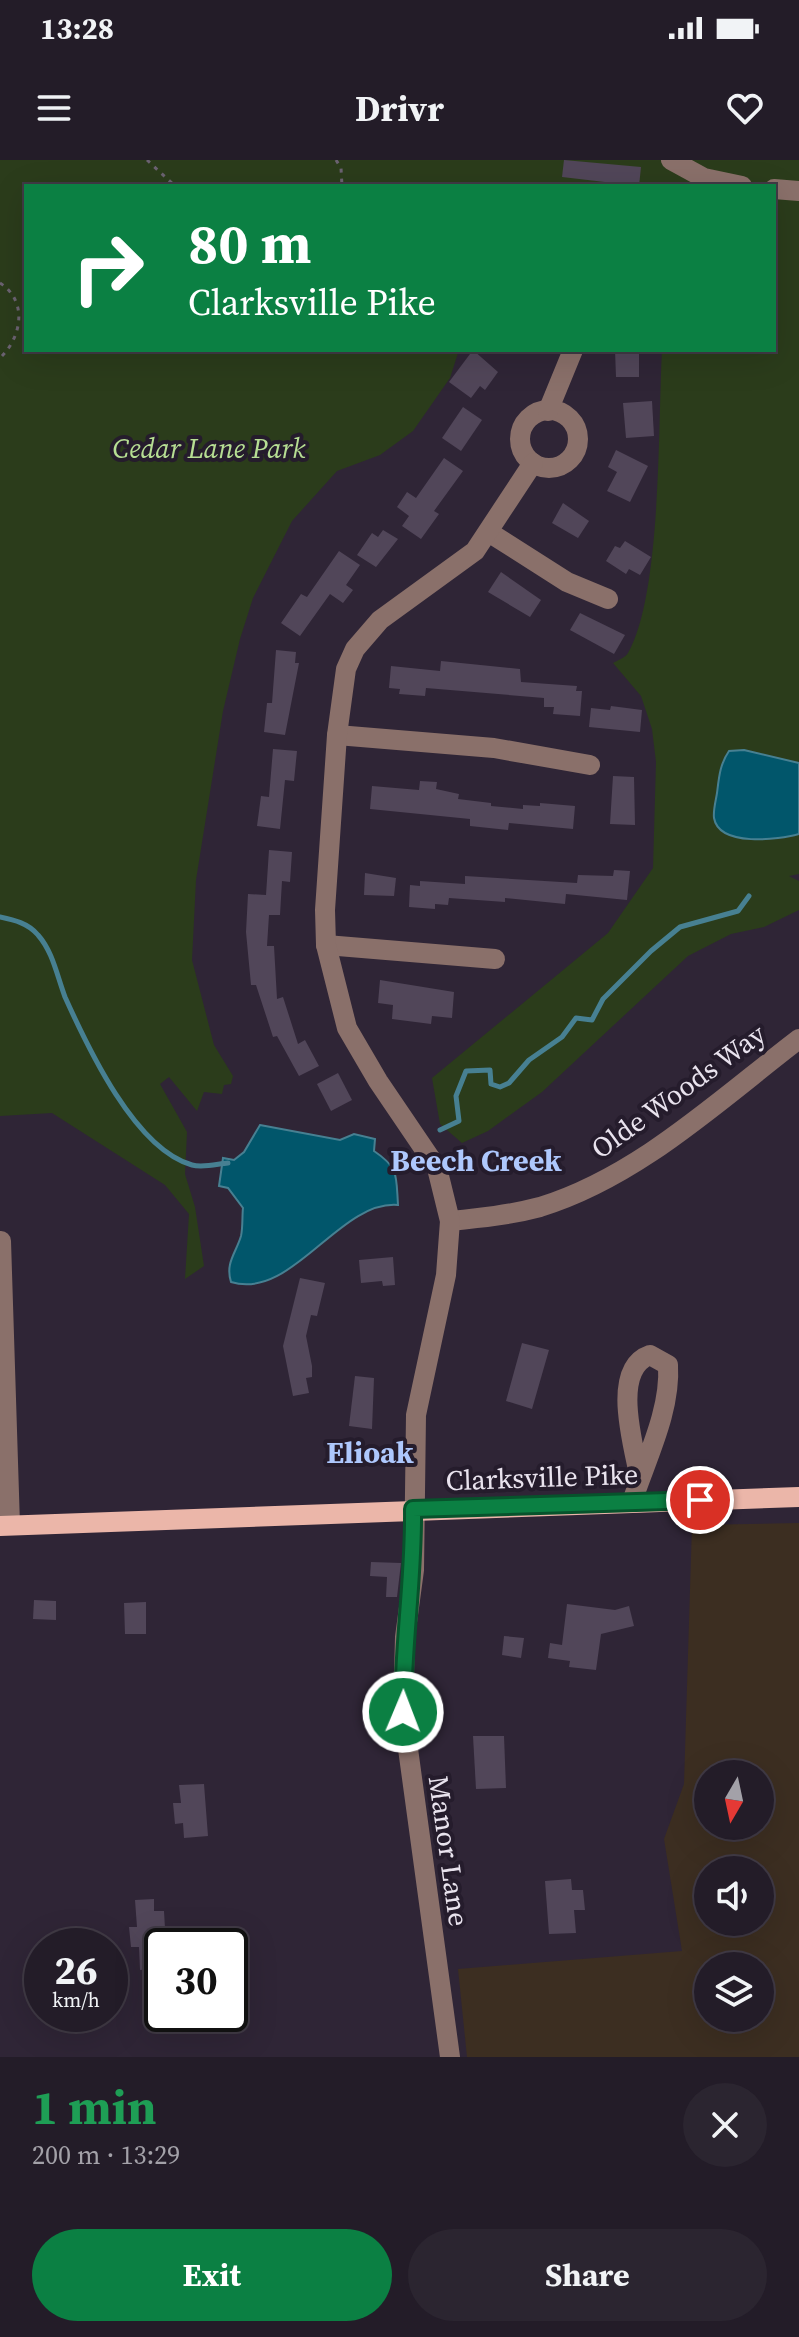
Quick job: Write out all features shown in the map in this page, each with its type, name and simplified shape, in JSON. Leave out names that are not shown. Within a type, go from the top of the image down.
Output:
[{"type":"main road","name":"Clarksville Pike","points":[[5,1526],[799,1497]]},
{"type":"street","points":[[671,160],[704,178],[732,184]]},
{"type":"street","points":[[776,189],[799,191]]},
{"type":"street","points":[[548,411],[572,352]]},
{"type":"street","points":[[548,411],[568,417],[575,425],[578,444],[575,453],[561,466],[552,468],[533,463],[522,448],[522,430],[533,415],[548,411]]},
{"type":"street","name":"Manor Lane","points":[[450,2057],[403,1712],[405,1637],[414,1570],[416,1415],[446,1275],[450,1221],[437,1168],[347,1028],[326,945],[337,735],[346,669],[368,631],[475,551],[490,533],[533,463]]},
{"type":"street","points":[[490,533],[557,576],[608,599]]},
{"type":"street","points":[[337,735],[494,748],[590,765]]},
{"type":"street","points":[[326,945],[495,959]]},
{"type":"street","name":"Olde Woods Way","points":[[450,1221],[541,1206],[598,1183],[661,1144],[799,1039]]},
{"type":"street","points":[[1,1241],[5,1526]]},
{"type":"street","points":[[632,1502],[640,1479],[669,1380],[668,1365],[650,1355],[639,1359],[632,1368],[627,1406],[640,1479]]},
{"type":"path","points":[[147,160],[173,184]]},
{"type":"path","points":[[336,160],[341,168],[342,184]]},
{"type":"path","points":[[0,283],[12,291],[19,318],[14,336],[0,358]]},
{"type":"shaded area","points":[[799,1523],[799,2057],[467,2057],[458,1969],[682,1951],[664,1839],[684,1784],[692,1525]]},
{"type":"green space","name":"Cedar Lane Park","points":[[0,160],[799,160],[799,874],[789,876],[799,881],[799,910],[764,927],[731,934],[688,956],[542,1092],[488,1131],[462,1143],[440,1124],[432,1078],[608,933],[653,868],[656,762],[652,729],[641,696],[613,663],[628,653],[639,626],[647,591],[656,506],[662,352],[776,352],[776,184],[24,184],[24,352],[458,352],[450,378],[413,431],[380,455],[337,471],[292,521],[253,598],[240,639],[223,711],[196,880],[192,960],[214,1045],[233,1076],[231,1084],[224,1085],[222,1094],[204,1092],[197,1111],[169,1077],[160,1084],[187,1132],[185,1174],[195,1207],[204,1266],[185,1279],[189,1214],[165,1185],[52,1113],[0,1116]]},
{"type":"water","points":[[744,750],[799,763],[799,834],[751,839],[727,834],[718,827],[714,812],[722,766],[729,751]]},
{"type":"water","points":[[260,1125],[340,1140],[354,1134],[375,1139],[374,1151],[388,1162],[395,1173],[398,1205],[376,1208],[356,1218],[275,1277],[253,1284],[231,1282],[230,1264],[241,1236],[243,1208],[228,1188],[219,1186],[223,1158],[234,1160],[244,1152]]},
{"type":"building","points":[[564,160],[641,167],[639,184],[562,177]]},
{"type":"building","points":[[472,352],[498,372],[485,390],[480,386],[471,398],[449,382]]},
{"type":"building","points":[[615,352],[639,352],[639,377],[616,377]]},
{"type":"building","points":[[652,401],[654,436],[626,438],[623,403]]},
{"type":"building","points":[[463,407],[482,420],[461,451],[442,438]]},
{"type":"building","points":[[616,450],[648,466],[630,502],[607,491],[617,472],[608,467]]},
{"type":"building","points":[[444,458],[463,471],[434,511],[439,514],[421,539],[402,526],[409,516],[397,507],[407,492],[416,498]]},
{"type":"building","points":[[563,503],[589,521],[578,538],[552,523]]},
{"type":"building","points":[[383,530],[398,539],[376,567],[357,555],[372,533],[378,537]]},
{"type":"building","points":[[625,541],[651,557],[640,575],[629,569],[626,574],[606,561],[615,546],[620,548]]},
{"type":"building","points":[[339,551],[360,565],[346,585],[353,590],[343,603],[330,594],[300,636],[281,623],[301,594],[307,597]]},
{"type":"building","points":[[501,572],[541,600],[530,617],[488,592]]},
{"type":"building","points":[[580,613],[625,635],[614,654],[570,630]]},
{"type":"building","points":[[276,650],[296,652],[295,663],[299,663],[285,735],[264,732],[267,703],[272,703]]},
{"type":"building","points":[[441,661],[520,669],[521,682],[577,686],[576,691],[582,691],[580,716],[553,714],[554,707],[544,707],[544,698],[426,688],[425,696],[399,694],[400,689],[389,688],[391,666],[440,671]]},
{"type":"building","points":[[611,706],[642,710],[640,732],[589,727],[591,708],[610,710]]},
{"type":"building","points":[[273,749],[297,751],[294,781],[285,780],[280,829],[257,826],[261,796],[269,797]]},
{"type":"building","points":[[613,776],[634,777],[635,825],[610,824]]},
{"type":"building","points":[[420,781],[437,782],[436,789],[459,794],[458,799],[491,803],[491,806],[523,809],[523,805],[540,806],[540,803],[575,806],[573,829],[509,823],[508,830],[470,826],[470,819],[370,809],[372,786],[419,790]]},
{"type":"building","points":[[269,850],[292,852],[290,882],[282,881],[280,915],[269,915],[267,946],[274,946],[277,999],[283,997],[298,1044],[305,1040],[319,1066],[299,1076],[277,1036],[273,1037],[256,985],[251,985],[246,932],[248,894],[266,895]]},
{"type":"building","points":[[614,870],[630,871],[627,900],[566,894],[565,904],[505,898],[505,902],[449,898],[448,905],[435,904],[435,909],[409,907],[410,885],[420,886],[420,881],[465,884],[465,876],[577,883],[578,875],[613,876]]},
{"type":"building","points":[[365,873],[396,878],[394,896],[364,895]]},
{"type":"building","points":[[380,980],[454,992],[452,1018],[432,1016],[431,1024],[392,1019],[393,1005],[378,1003]]},
{"type":"building","points":[[338,1073],[352,1100],[331,1111],[317,1084]]},
{"type":"building","points":[[393,1257],[395,1285],[383,1286],[382,1281],[361,1283],[359,1260]]},
{"type":"building","points":[[300,1278],[325,1283],[317,1316],[311,1315],[306,1336],[312,1366],[312,1377],[306,1378],[309,1393],[293,1396],[283,1346]]},
{"type":"building","points":[[522,1343],[549,1350],[532,1409],[506,1401]]},
{"type":"building","points":[[355,1376],[374,1378],[372,1429],[349,1426]]},
{"type":"building","points":[[371,1562],[401,1563],[397,1597],[386,1597],[387,1577],[370,1576]]},
{"type":"building","points":[[34,1600],[56,1601],[56,1620],[33,1619]]},
{"type":"building","points":[[146,1602],[146,1634],[125,1634],[124,1603]]},
{"type":"building","points":[[567,1604],[615,1610],[629,1606],[634,1626],[601,1634],[596,1670],[569,1667],[570,1661],[548,1658],[550,1643],[562,1645]]},
{"type":"building","points":[[504,1636],[524,1638],[521,1658],[502,1655]]},
{"type":"building","points":[[473,1736],[504,1736],[506,1788],[476,1789]]},
{"type":"building","points":[[204,1784],[208,1836],[184,1838],[183,1823],[175,1824],[173,1803],[181,1803],[179,1785]]},
{"type":"building","points":[[571,1879],[572,1890],[583,1890],[585,1910],[574,1910],[576,1933],[549,1934],[545,1881]]},
{"type":"building","points":[[154,1899],[154,1911],[164,1911],[165,1928],[144,1928],[144,1970],[140,1970],[139,1947],[131,1947],[129,1927],[137,1927],[135,1900]]},
{"type":"waterway","points":[[440,1130],[459,1121],[456,1096],[466,1071],[490,1070],[491,1084],[500,1087],[509,1083],[529,1060],[562,1037],[576,1018],[592,1020],[603,999],[680,927],[738,911],[749,896]]},
{"type":"waterway","points":[[0,917],[25,925],[43,942],[65,997],[100,1068],[151,1139],[171,1155],[192,1165],[228,1163]]},
{"type":"district","name":"Beech Creek","points":[[476,1161]]},
{"type":"district","name":"Elioak","points":[[370,1453]]},
{"type":"route","points":[[403,1712],[405,1637],[414,1570],[413,1509],[700,1500]]}]
